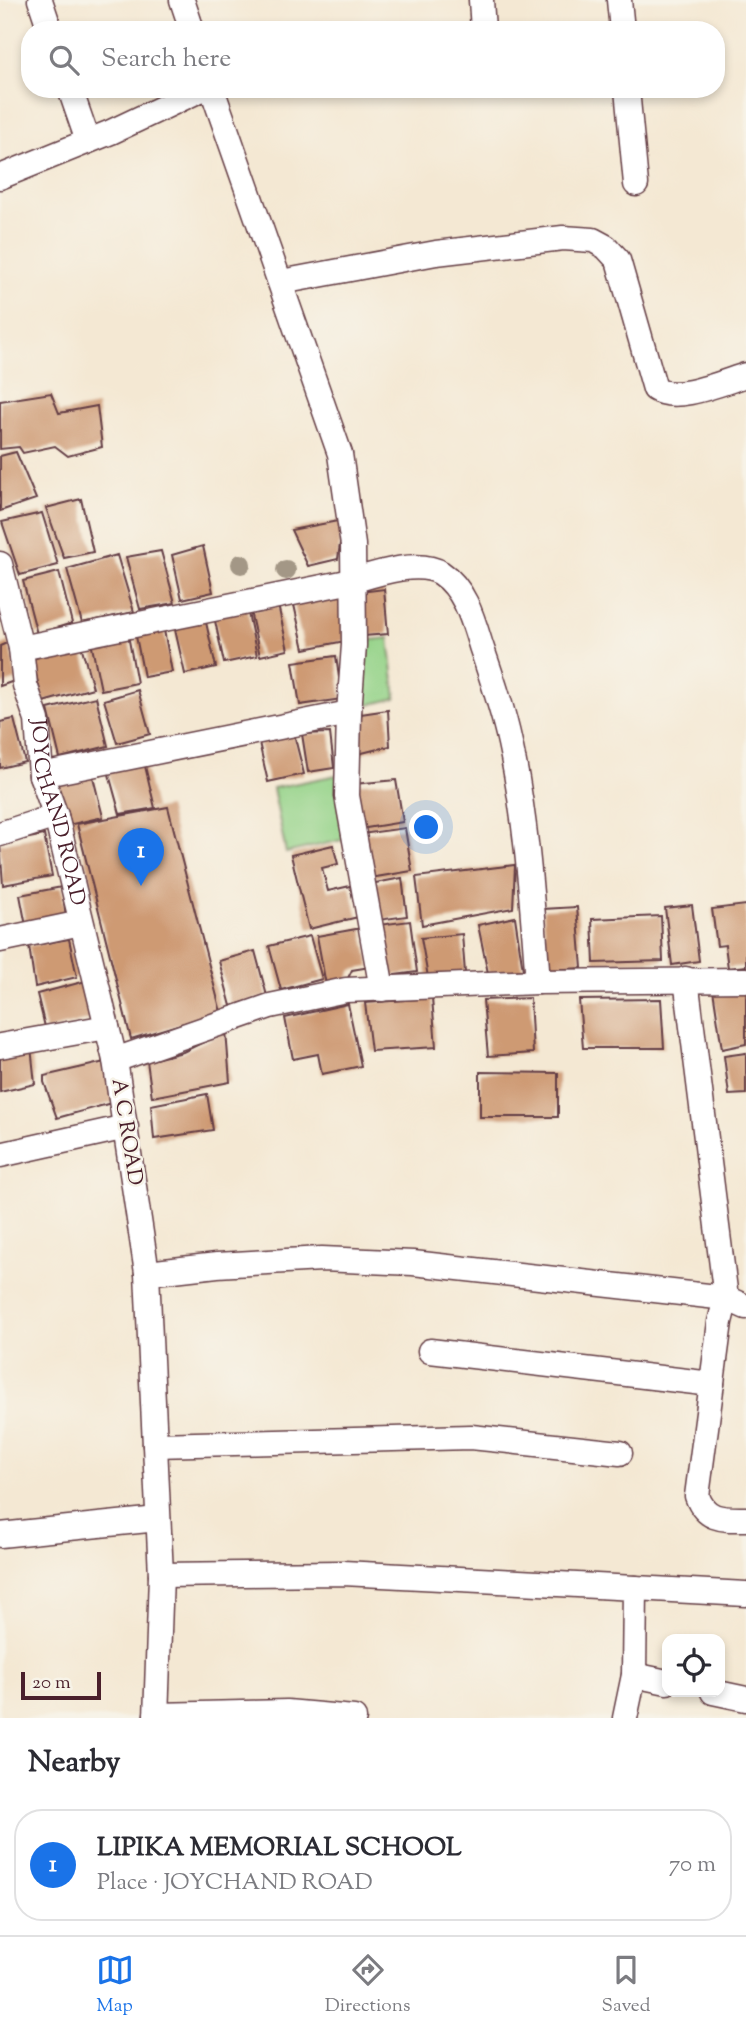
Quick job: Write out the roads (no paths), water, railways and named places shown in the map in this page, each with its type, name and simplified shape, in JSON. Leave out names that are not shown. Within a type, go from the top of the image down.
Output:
[{"type":"street","points":[[40,0],[47,21]]},
{"type":"street","points":[[182,0],[189,21]]},
{"type":"street","points":[[481,0],[482,21]]},
{"type":"street","points":[[619,0],[621,21]]},
{"type":"street","points":[[73,98],[88,141]]},
{"type":"street","points":[[0,177],[182,98]]},
{"type":"street","points":[[215,98],[340,454],[353,545],[355,645],[349,713],[347,796],[382,989]]},
{"type":"street","points":[[628,98],[636,184]]},
{"type":"street","points":[[281,282],[436,253],[563,238],[593,240],[606,247],[618,260],[655,390],[662,394],[686,393],[746,375]]},
{"type":"street","name":"JOYCHAND ROAD","points":[[0,564],[21,648],[25,685],[37,720],[41,775],[56,816],[115,1060]]},
{"type":"street","points":[[21,648],[376,574],[425,568],[439,572],[454,583],[469,611],[491,674],[510,744],[524,832],[538,982]]},
{"type":"street","points":[[41,775],[349,713]]},
{"type":"street","points":[[0,834],[56,816]]},
{"type":"street","points":[[0,940],[81,923]]},
{"type":"street","points":[[687,979],[736,1303],[720,1322],[697,1496],[701,1506],[712,1516],[746,1519]]},
{"type":"street","name":"A C ROAD","points":[[156,1717],[161,1575],[147,1273],[115,1060],[270,1006],[346,990],[538,982],[746,980]]},
{"type":"street","points":[[0,1046],[107,1027]]},
{"type":"street","points":[[0,1155],[126,1128]]},
{"type":"street","points":[[147,1273],[216,1265],[335,1259],[413,1263],[736,1303]]},
{"type":"street","points":[[430,1351],[712,1384]]},
{"type":"street","points":[[155,1445],[471,1437],[620,1453]]},
{"type":"street","points":[[0,1535],[158,1519]]},
{"type":"street","points":[[161,1575],[343,1573],[746,1594]]},
{"type":"street","points":[[625,1718],[634,1675],[635,1588]]},
{"type":"street","points":[[634,1675],[662,1681]]},
{"type":"street","points":[[725,1695],[746,1699]]},
{"type":"street","points":[[156,1717],[287,1712],[354,1718]]},
{"type":"place","name":"LIPIKA MEMORIAL SCHOOL","points":[[141,886]]}]
